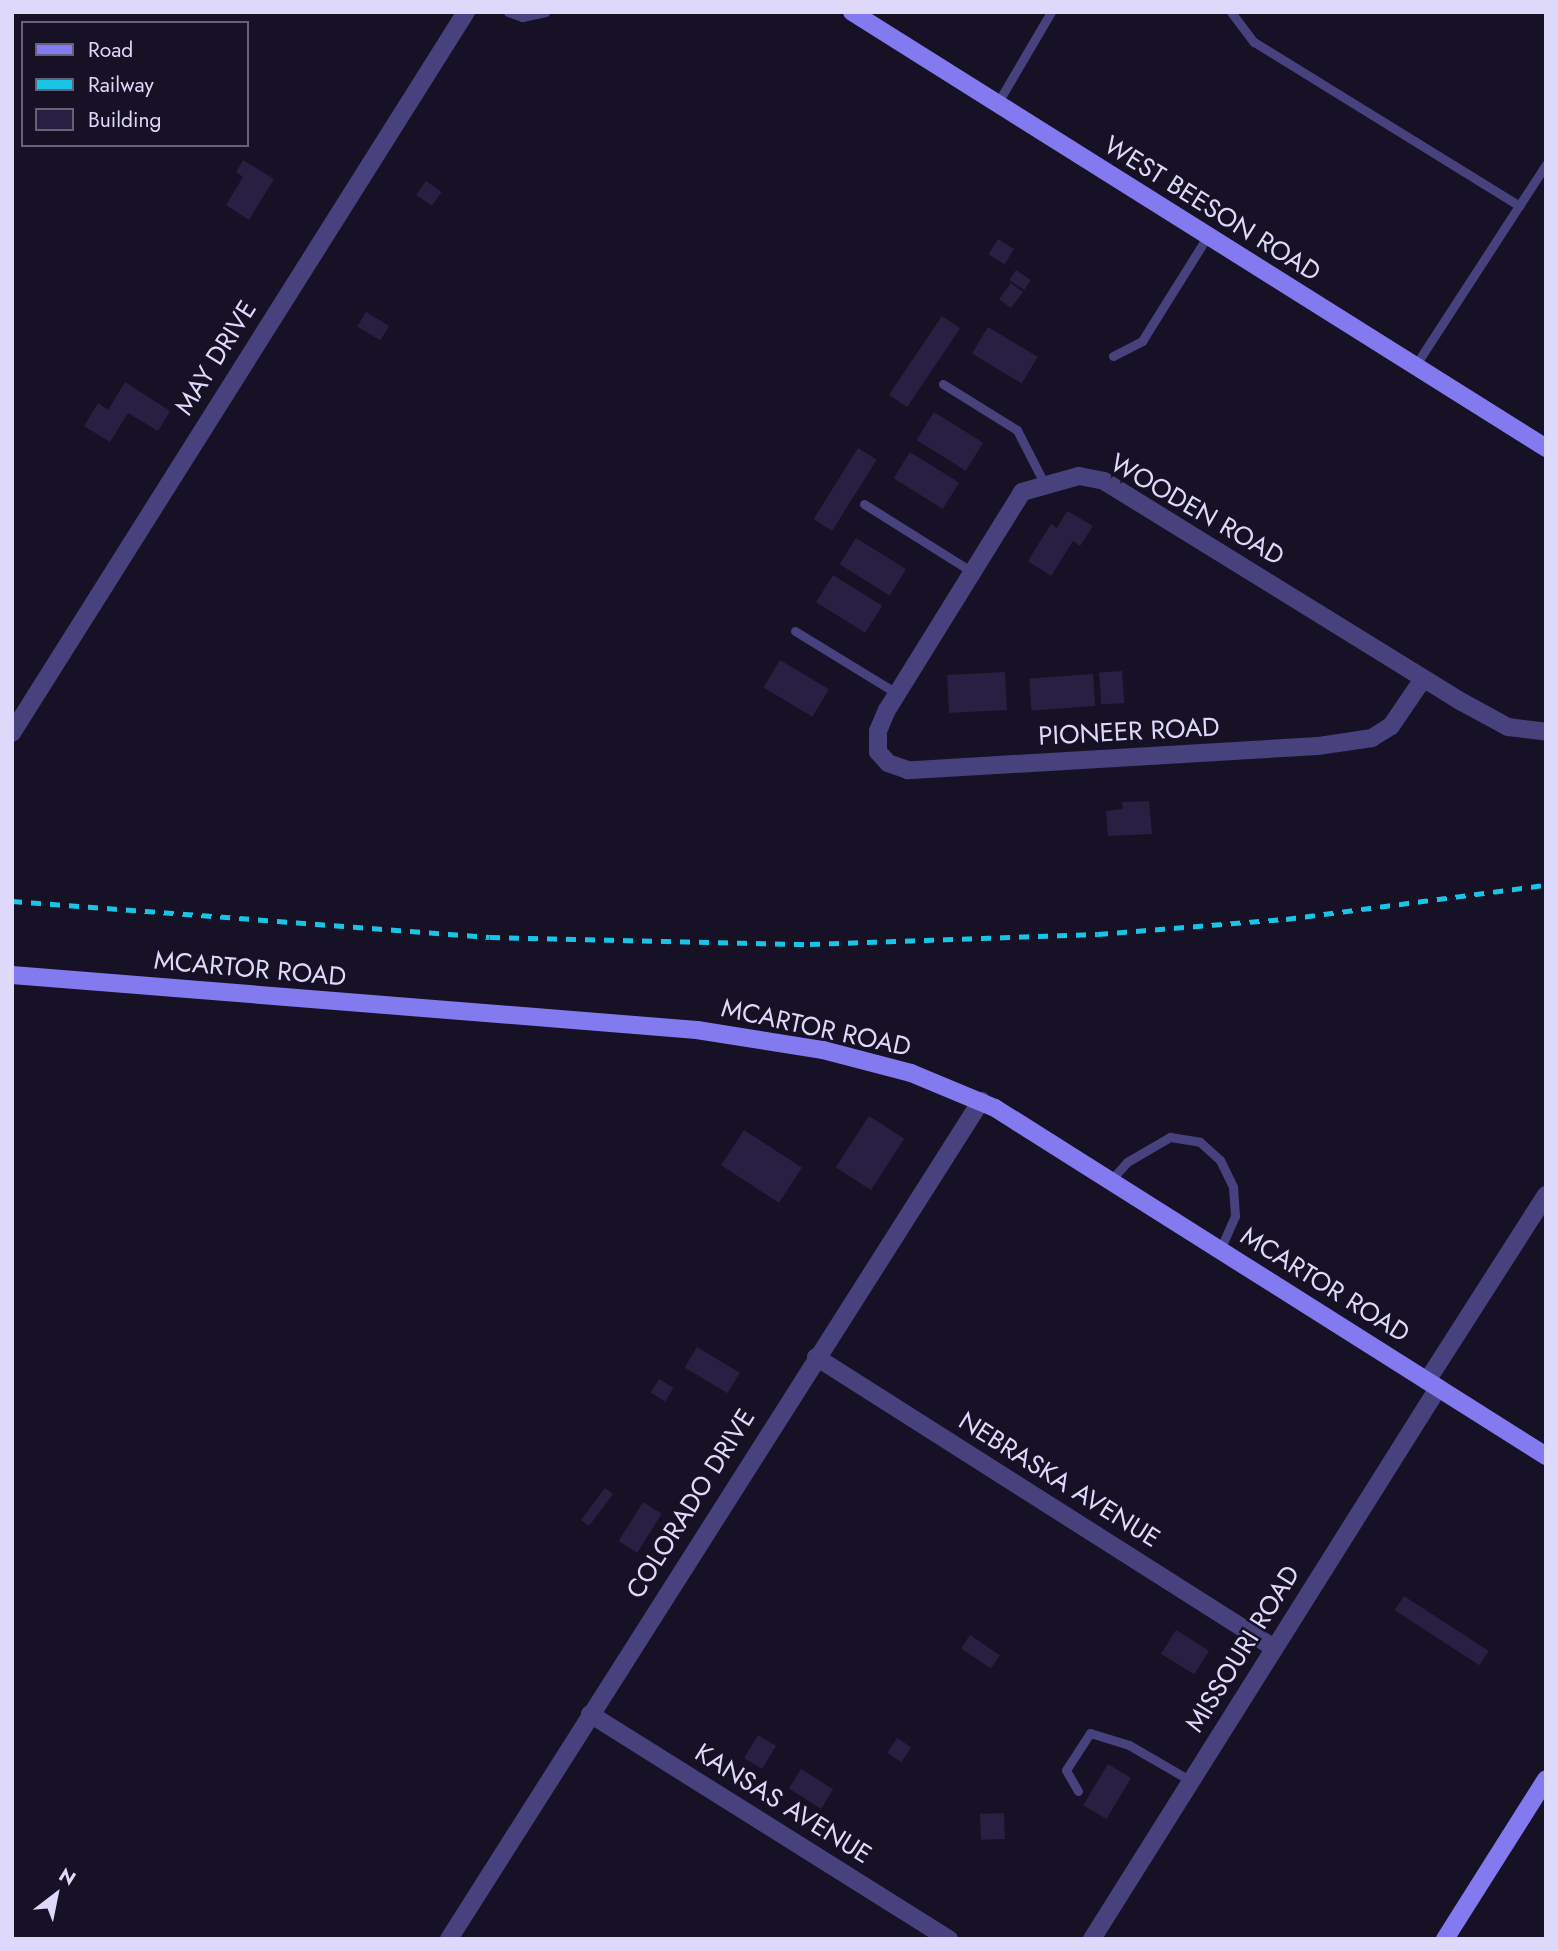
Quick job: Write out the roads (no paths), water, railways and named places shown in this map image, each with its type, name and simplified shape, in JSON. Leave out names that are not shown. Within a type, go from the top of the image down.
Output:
[{"type":"main road","name":"WEST BEESON ROAD","points":[[852,12],[1546,448]]},
{"type":"main road","name":"MCARTOR ROAD","points":[[12,975],[696,1030],[823,1050],[911,1073],[981,1101],[1546,1457]]},
{"type":"main road","points":[[1445,1939],[1546,1779]]},
{"type":"street","name":"MAY DRIVE","points":[[12,733],[466,12]]},
{"type":"street","name":"WOODEN ROAD","points":[[896,693],[1022,492],[1044,483],[1079,475],[1104,481],[1423,679],[1507,727],[1546,732]]},
{"type":"street","name":"PIONEER ROAD","points":[[896,693],[878,731],[878,752],[888,763],[908,771],[1318,746],[1372,738],[1391,726],[1423,679]]},
{"type":"street","name":"COLORADO DRIVE","points":[[449,1939],[981,1101]]},
{"type":"street","name":"MISSOURI ROAD","points":[[1092,1939],[1274,1648],[1546,1195]]},
{"type":"street","name":"NEBRASKA AVENUE","points":[[816,1357],[1274,1648]]},
{"type":"street","name":"KANSAS AVENUE","points":[[590,1714],[950,1939]]},
{"type":"lane","points":[[508,12],[522,17],[545,12]]},
{"type":"lane","points":[[997,104],[1051,12]]},
{"type":"lane","points":[[1231,12],[1254,42],[1520,206]]},
{"type":"lane","points":[[1415,366],[1546,164]]},
{"type":"lane","points":[[1113,356],[1142,341],[1207,237]]},
{"type":"lane","points":[[943,384],[1017,430],[1044,483]]},
{"type":"lane","points":[[864,504],[971,571]]},
{"type":"lane","points":[[795,631],[896,693]]},
{"type":"lane","points":[[1111,1181],[1127,1162],[1170,1137],[1200,1142],[1220,1160],[1233,1187],[1235,1216],[1220,1250]]},
{"type":"lane","points":[[1078,1791],[1066,1770],[1090,1734],[1129,1745],[1191,1782]]},
{"type":"railway","points":[[12,901],[490,937],[810,944],[1098,934],[1286,919],[1546,885]]}]
